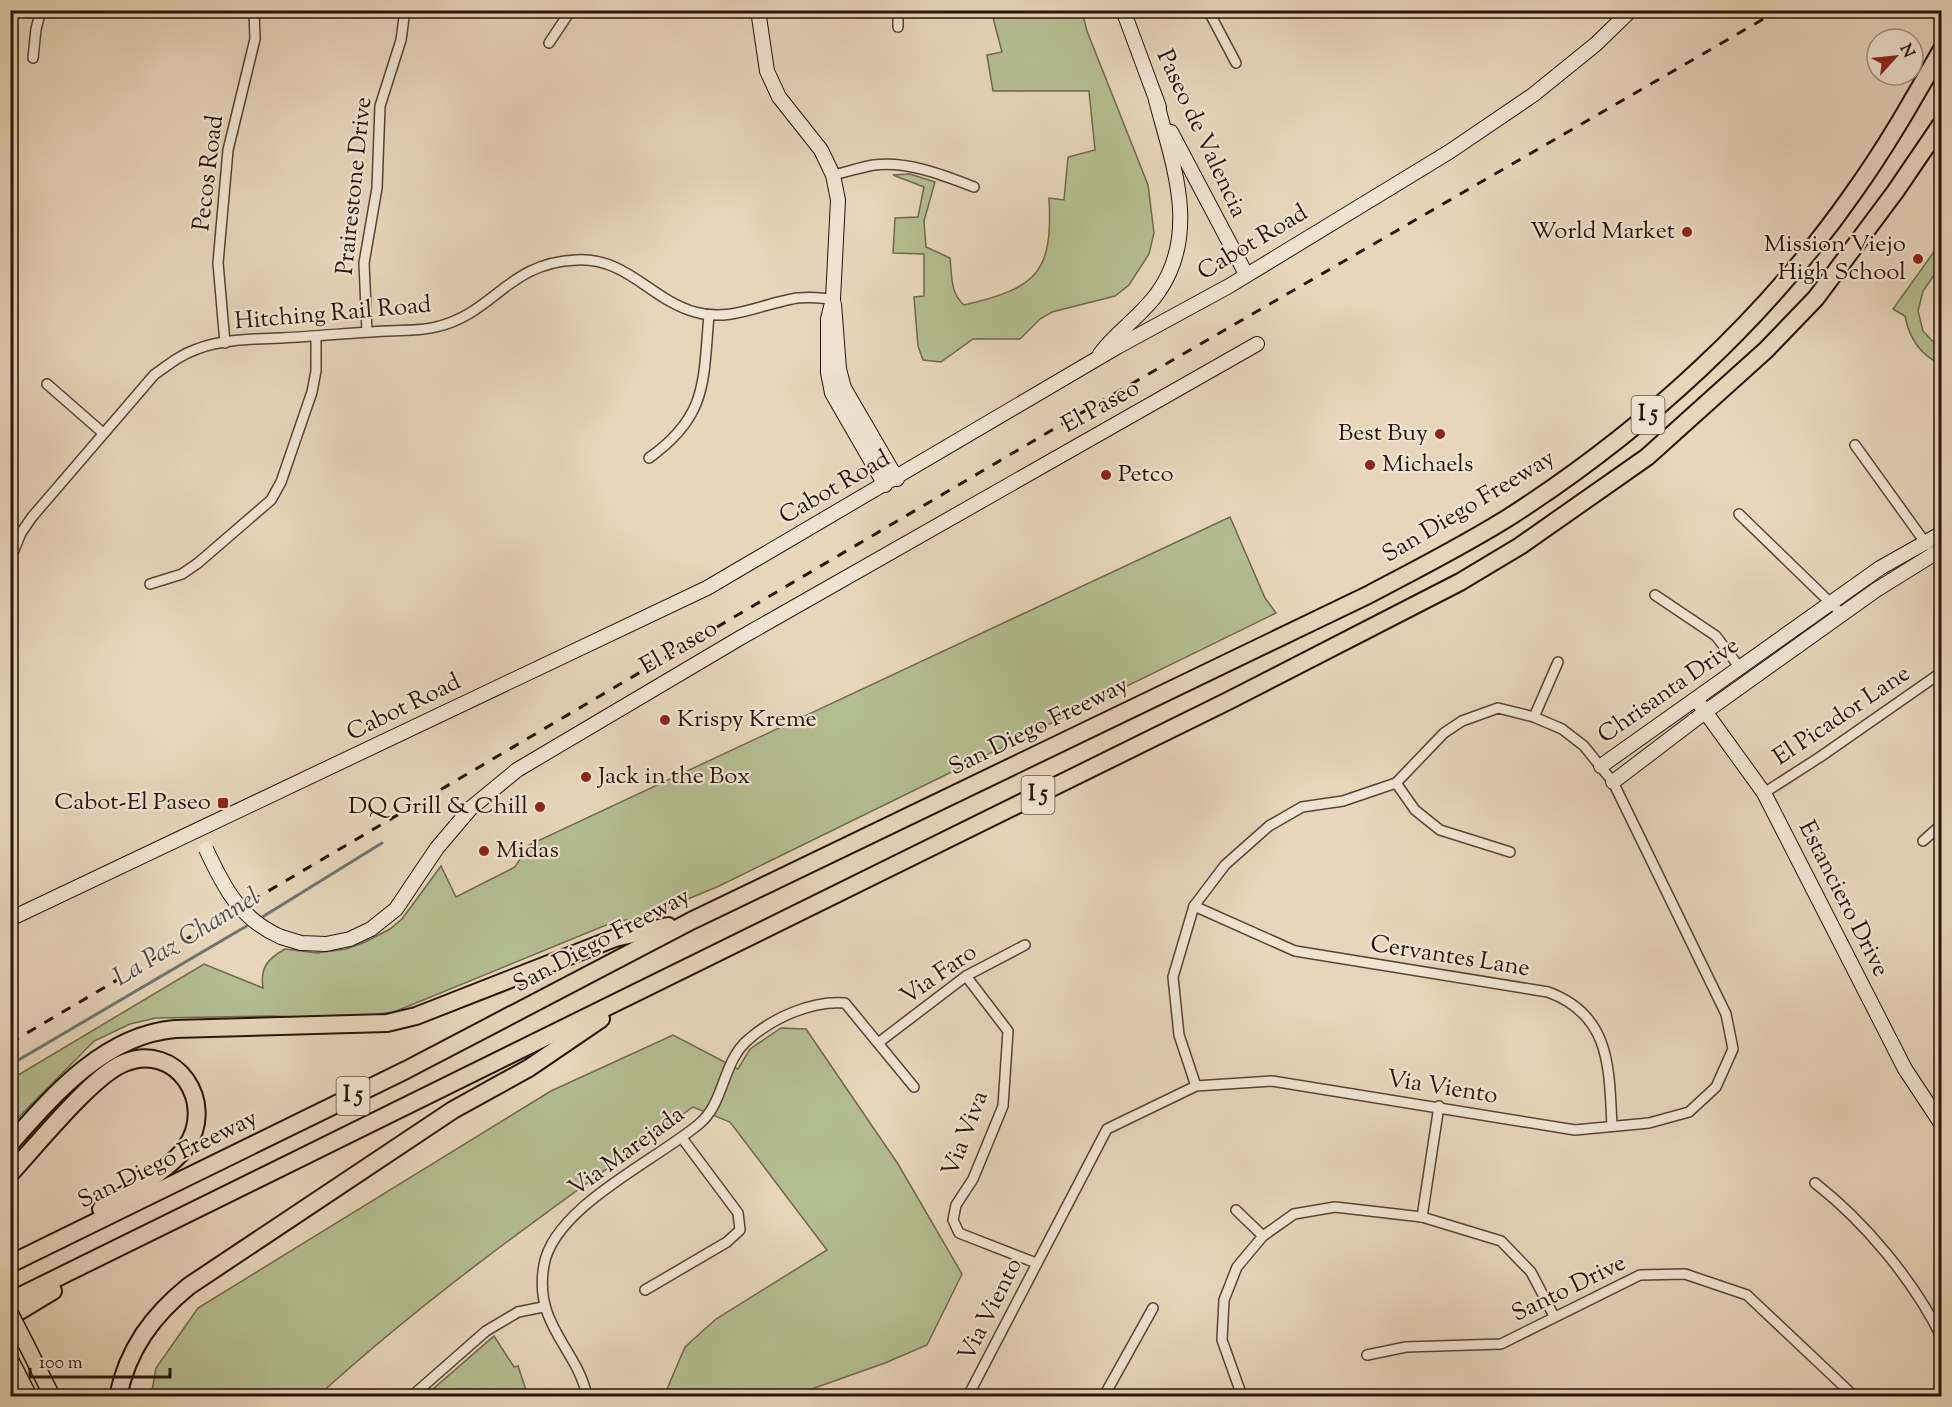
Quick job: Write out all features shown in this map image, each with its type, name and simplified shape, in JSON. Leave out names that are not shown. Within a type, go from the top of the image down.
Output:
[{"type":"highway","name":"San Diego Freeway","points":[[10,1264],[406,1070],[691,921],[1368,595],[1442,557],[1514,514],[1608,447],[1650,413],[1749,319],[1802,260],[1854,193],[1901,121],[1941,49]]},
{"type":"highway","name":"I 5","points":[[10,1301],[1259,685],[1460,582],[1529,540],[1647,457],[1766,350],[1816,298],[1895,192],[1941,123]]},
{"type":"highway","points":[[10,1144],[92,1062],[121,1043],[141,1034],[175,1029],[387,1023],[416,1016],[615,938],[691,921]]},
{"type":"highway","points":[[118,1396],[129,1357],[146,1329],[166,1305],[189,1286],[444,1116],[529,1068],[654,983]]},
{"type":"highway","points":[[10,1174],[105,1072],[126,1062],[161,1061],[174,1067],[191,1086],[196,1099],[197,1117],[186,1147],[166,1166],[41,1249]]},
{"type":"highway","points":[[10,1315],[153,1231]]},
{"type":"main road","points":[[10,1315],[52,1396]]},
{"type":"main road","points":[[10,1359],[29,1396]]},
{"type":"street","points":[[33,58],[41,10]]},
{"type":"street","name":"Pecos Road","points":[[225,343],[218,263],[228,150],[255,39],[254,10]]},
{"type":"street","name":"Prairestone Drive","points":[[367,333],[364,263],[377,188],[380,106],[401,40],[405,10]]},
{"type":"street","points":[[549,43],[571,10]]},
{"type":"street","points":[[758,10],[767,71],[779,97],[821,150],[833,175],[838,200],[833,299],[828,319],[826,351],[832,393],[891,482]]},
{"type":"street","points":[[898,10],[898,27]]},
{"type":"street","name":"Paseo de Valencia","points":[[1122,10],[1156,100],[1184,160],[1246,274]]},
{"type":"street","points":[[1208,10],[1236,63]]},
{"type":"street","name":"Cabot Road","points":[[10,919],[707,588],[891,482],[1096,359],[1246,274],[1481,132],[1562,72],[1631,10]]},
{"type":"street","points":[[1096,359],[1114,336],[1143,311],[1160,290],[1175,256],[1180,235],[1180,193],[1156,100]]},
{"type":"street","points":[[833,175],[874,165],[894,165],[915,168],[974,187]]},
{"type":"street","name":"Hitching Rail Road","points":[[10,560],[21,533],[32,516],[103,433],[161,369],[198,348],[225,343],[434,328],[453,322],[483,305],[507,283],[531,268],[552,262],[579,259],[608,264],[635,276],[669,301],[709,315],[747,312],[792,299],[833,299]]},
{"type":"street","points":[[650,458],[672,441],[695,409],[701,386],[709,315]]},
{"type":"street","points":[[150,584],[182,574],[198,563],[271,500],[281,482],[312,392],[316,371],[316,336]]},
{"type":"street","name":"El Paseo","points":[[197,831],[224,888],[257,926],[281,938],[316,944],[350,939],[389,916],[404,900],[452,829],[485,795],[517,770],[740,638],[1257,344]]},
{"type":"street","points":[[47,384],[103,433]]},
{"type":"street","points":[[1855,445],[1932,548]]},
{"type":"street","points":[[1739,514],[1842,614]]},
{"type":"street","name":"Chrisanta Drive","points":[[1613,782],[1705,712],[1932,548],[1941,534]]},
{"type":"street","name":"Chrisanta Drive","points":[[1196,1086],[1179,1035],[1173,977],[1194,906],[1225,865],[1269,826],[1302,807],[1343,801],[1396,783],[1444,734],[1462,721],[1498,708],[1534,717],[1562,729],[1584,746],[1601,766],[1830,603],[1932,548]]},
{"type":"street","points":[[1655,595],[1716,636],[1740,668]]},
{"type":"street","points":[[1534,717],[1558,662]]},
{"type":"street","name":"El Picador Lane","points":[[1764,793],[1820,757],[1941,672]]},
{"type":"street","name":"Estanciero Drive","points":[[1696,699],[1764,793],[1905,1070],[1941,1125]]},
{"type":"street","name":"Via Viento","points":[[968,1396],[1107,1129],[1196,1086],[1272,1081],[1439,1106],[1575,1130],[1649,1123],[1689,1112],[1716,1087],[1733,1049],[1726,1014],[1613,782],[1601,766]]},
{"type":"street","points":[[1396,783],[1415,810],[1440,830],[1510,852]]},
{"type":"street","points":[[1923,841],[1941,825]]},
{"type":"street","name":"Cervantes Lane","points":[[1194,906],[1295,951],[1548,992],[1567,999],[1595,1024],[1603,1042],[1612,1126]]},
{"type":"street","name":"Via Faro","points":[[878,1043],[966,976],[1025,945]]},
{"type":"street","name":"Via Viva","points":[[966,976],[1008,1031],[1003,1106],[973,1179],[956,1205],[953,1220],[959,1233],[1036,1263]]},
{"type":"street","name":"Via Marejada","points":[[587,1396],[543,1307],[544,1264],[558,1233],[579,1208],[682,1138],[704,1120],[718,1098],[729,1066],[747,1040],[774,1020],[826,1004],[845,1003],[914,1087]]},
{"type":"street","points":[[1422,1217],[1439,1106]]},
{"type":"street","points":[[645,1290],[727,1242],[740,1230],[738,1213],[682,1138]]},
{"type":"street","points":[[1815,1183],[1836,1200],[1909,1282],[1941,1338]]},
{"type":"street","points":[[1242,1396],[1222,1340],[1224,1300],[1237,1268],[1263,1236],[1294,1214],[1335,1207],[1422,1217],[1501,1241],[1531,1272],[1554,1316]]},
{"type":"street","points":[[1236,1210],[1263,1236]]},
{"type":"street","name":"Santo Drive","points":[[1367,1355],[1406,1347],[1501,1344],[1640,1275],[1685,1274],[1747,1295],[1854,1396]]},
{"type":"street","points":[[412,1396],[486,1331],[518,1312],[543,1307]]},
{"type":"street","points":[[1104,1396],[1153,1308]]},
{"type":"green space","points":[[973,11],[1082,11],[1087,31],[1148,185],[1154,233],[1149,254],[1129,285],[1115,296],[1052,312],[1040,319],[1020,339],[973,339],[941,362],[923,360],[918,346],[914,297],[924,296],[924,254],[893,253],[895,218],[918,217],[924,187],[893,175],[910,174],[935,182],[924,221],[926,247],[950,258],[954,289],[964,305],[1009,292],[1035,273],[1043,260],[1048,244],[1049,198],[1064,200],[1068,157],[1095,150],[1089,91],[993,91],[987,55],[1002,52],[992,14],[974,16]]},
{"type":"green space","points":[[1941,242],[1941,265],[1923,291],[1918,311],[1923,331],[1941,350],[1941,364],[1922,351],[1913,339],[1905,316],[1893,309]]},
{"type":"green space","points":[[1230,517],[1265,598],[1276,613],[717,887],[639,919],[616,921],[394,1012],[346,1019],[272,1016],[156,1018],[130,1024],[94,1041],[11,1125],[10,1080],[204,964],[263,988],[262,981],[266,965],[269,960],[285,949],[317,953],[346,949],[390,929],[402,919],[441,866],[456,897],[515,867],[529,845]]},
{"type":"green space","points":[[781,1028],[806,1029],[898,1164],[962,1274],[927,1345],[885,1363],[792,1396],[664,1396],[685,1347],[716,1319],[827,1250],[730,1122],[693,1107],[454,1282],[318,1396],[151,1396],[156,1368],[198,1308],[551,1091],[673,1035],[738,1069],[750,1049]]},
{"type":"green space","points":[[494,1336],[514,1367],[518,1366],[527,1393],[531,1396],[425,1396]]},
{"type":"waterway","name":"La Paz Channel","points":[[259,919],[382,843]]},
{"type":"waterway","name":"La Paz Channel","points":[[10,1065],[250,924]]},
{"type":"railway","points":[[10,1043],[1069,420],[1779,10]]},
{"type":"place","name":"World Market","points":[[1687,232]]},
{"type":"place","name":"Mission Viejo High School","points":[[1918,259]]},
{"type":"place","name":"Best Buy","points":[[1440,434]]},
{"type":"place","name":"Michaels","points":[[1370,465]]},
{"type":"place","name":"Petco","points":[[1106,475]]},
{"type":"place","name":"Krispy Kreme","points":[[665,720]]},
{"type":"place","name":"Jack in the Box","points":[[586,777]]},
{"type":"place","name":"Cabot-El Paseo","points":[[223,803]]},
{"type":"place","name":"DQ Grill & Chill","points":[[540,807]]},
{"type":"place","name":"Midas","points":[[484,851]]}]
